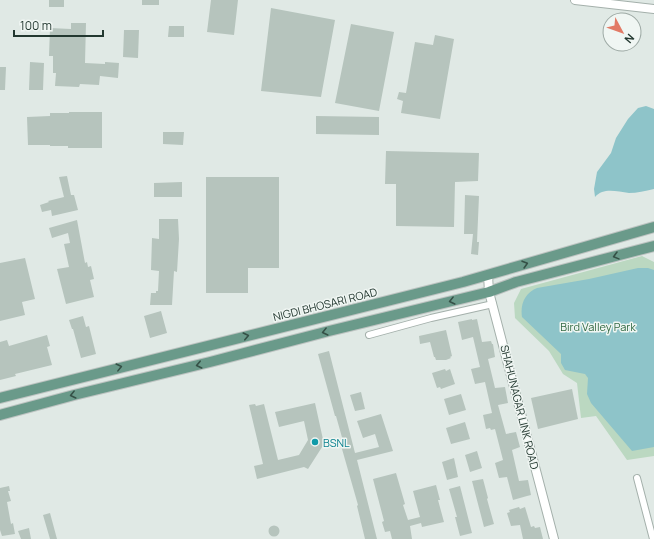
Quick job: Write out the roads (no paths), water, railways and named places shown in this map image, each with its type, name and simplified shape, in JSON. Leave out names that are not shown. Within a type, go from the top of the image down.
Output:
[{"type":"main road","name":"NIGDI BHOSARI ROAD","points":[[0,398],[488,275],[654,227]]},
{"type":"main road","points":[[0,414],[489,292],[516,282],[654,246]]},
{"type":"main road","points":[[0,393],[12,394]]},
{"type":"street","points":[[575,0],[631,3],[654,9]]},
{"type":"street","name":"SHAHUNAGAR LINK ROAD","points":[[488,275],[489,292],[554,539]]},
{"type":"street","points":[[369,335],[431,318],[493,304]]},
{"type":"street","points":[[428,307],[431,318]]},
{"type":"street","points":[[386,318],[389,330]]},
{"type":"street","points":[[637,478],[653,539]]},
{"type":"water","points":[[646,106],[654,109],[654,189],[632,193],[607,191],[602,192],[595,197],[594,189],[597,172],[611,153],[616,138],[628,119],[638,108]]},
{"type":"water","name":"Bird Valley Park","points":[[638,268],[648,268],[654,270],[654,447],[632,451],[591,403],[587,394],[588,378],[585,374],[565,370],[561,363],[561,354],[522,317],[522,308],[526,296],[537,288],[589,279]]},
{"type":"place","name":"BSNL","points":[[315,442]]}]
